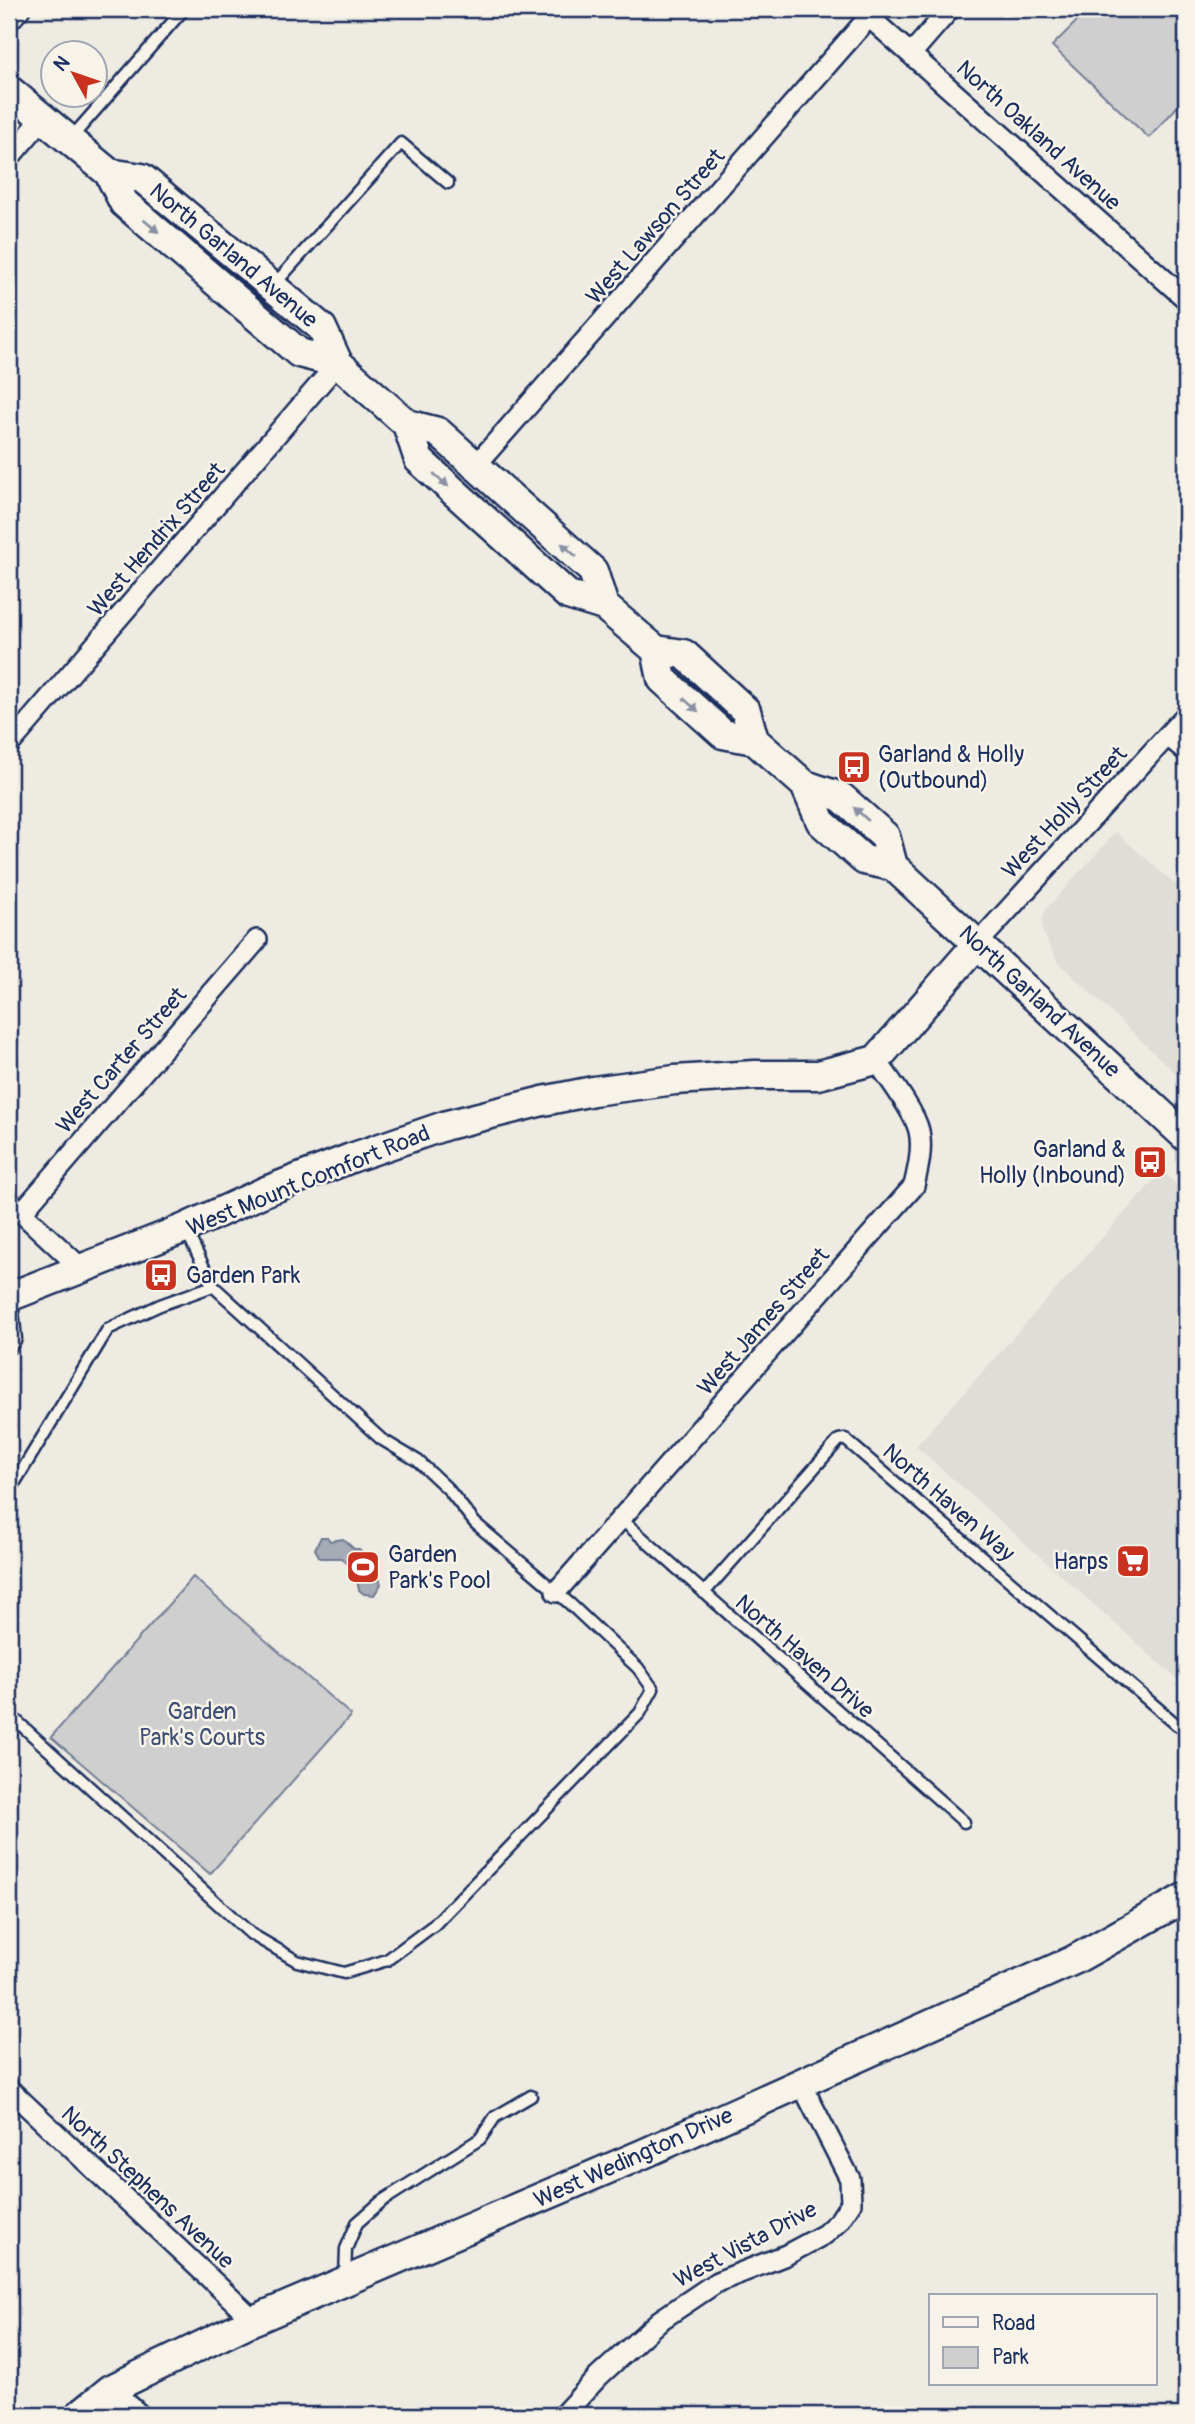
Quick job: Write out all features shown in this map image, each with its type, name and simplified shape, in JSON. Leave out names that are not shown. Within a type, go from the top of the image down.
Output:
[{"type":"main road","name":"North Garland Avenue","points":[[9,90],[109,173],[124,203],[299,353],[338,363]]},
{"type":"main road","name":"North Garland Avenue","points":[[109,173],[142,178],[322,328],[338,363],[407,424],[438,432],[593,571],[604,606]]},
{"type":"main road","name":"North Garland Avenue","points":[[407,424],[419,460],[568,595],[604,606],[656,650],[662,679],[723,734],[754,740],[806,785],[841,797],[885,836],[893,866],[1186,1137]]},
{"type":"main road","points":[[876,1060],[978,943]]},
{"type":"main road","name":"West Mount Comfort Road","points":[[10,1296],[185,1228],[266,1191],[447,1125],[593,1091],[675,1080],[755,1075],[818,1075],[876,1060]]},
{"type":"main road","name":"West Wedington Drive","points":[[79,2415],[111,2389],[254,2320],[802,2083],[1073,1960],[1186,1897]]},
{"type":"street","points":[[9,21],[20,9]]},
{"type":"street","points":[[911,54],[950,9]]},
{"type":"street","name":"North Oakland Avenue","points":[[865,13],[1186,299]]},
{"type":"street","name":"West Lawson Street","points":[[476,465],[865,13]]},
{"type":"street","points":[[9,158],[43,118]]},
{"type":"street","name":"West Hendrix Street","points":[[9,745],[338,363]]},
{"type":"street","name":"West Holly Street","points":[[978,943],[1186,715]]},
{"type":"street","points":[[1168,736],[1186,751]]},
{"type":"street","name":"West Carter Street","points":[[15,1207],[257,940]]},
{"type":"street","name":"West James Street","points":[[556,1592],[914,1186],[919,1164],[919,1131],[898,1091],[876,1060]]},
{"type":"street","points":[[15,1207],[82,1269]]},
{"type":"street","name":"West Vista Drive","points":[[563,2415],[598,2377],[659,2321],[717,2282],[786,2255],[825,2234],[839,2221],[850,2203],[850,2179],[802,2083]]},
{"type":"street","name":"North Stephens Avenue","points":[[9,2089],[254,2320]]},
{"type":"street","points":[[111,2389],[140,2415]]},
{"type":"lane","points":[[69,141],[184,9]]},
{"type":"lane","points":[[272,286],[401,143],[448,183]]},
{"type":"lane","points":[[9,1714],[251,1934],[297,1961],[344,1973],[387,1960],[434,1925],[640,1713],[653,1689],[638,1668],[556,1592],[475,1523],[448,1489],[418,1461],[381,1439],[213,1286],[185,1228]]},
{"type":"lane","points":[[9,1492],[108,1329],[160,1305],[213,1286]]},
{"type":"lane","points":[[9,1349],[16,1339],[10,1296]]},
{"type":"lane","name":"North Haven Way","points":[[704,1593],[839,1440],[845,1438],[1177,1726],[1186,1730]]},
{"type":"lane","name":"North Haven Drive","points":[[621,1519],[964,1822]]},
{"type":"lane","points":[[345,2281],[346,2249],[357,2224],[382,2201],[480,2140],[495,2117],[531,2096]]},
{"type":"shaded area","points":[[1116,832],[1186,894],[1186,1083],[1058,962],[1042,930],[1046,909]]},
{"type":"shaded area","points":[[1162,1171],[1186,1193],[1186,1687],[916,1446]]},
{"type":"shaded area","name":"Garden Park's Pool","points":[[321,1537],[327,1537],[330,1541],[343,1539],[354,1549],[359,1549],[364,1554],[364,1559],[374,1563],[381,1584],[374,1595],[364,1594],[359,1590],[355,1570],[341,1558],[320,1558],[315,1549]]},
{"type":"green space","points":[[1089,9],[1186,9],[1186,97],[1149,138],[1052,46]]},
{"type":"green space","name":"Garden Park's Courts","points":[[193,1577],[351,1715],[210,1874],[51,1737]]},
{"type":"place","name":"Garland & Holly (Outbound)","points":[[854,767]]},
{"type":"place","name":"Garland & Holly (Inbound)","points":[[1150,1162]]},
{"type":"place","name":"Garden Park","points":[[161,1275]]},
{"type":"place","name":"Harps","points":[[1133,1561]]},
{"type":"place","name":"Garden Park's Pool","points":[[363,1567]]}]
